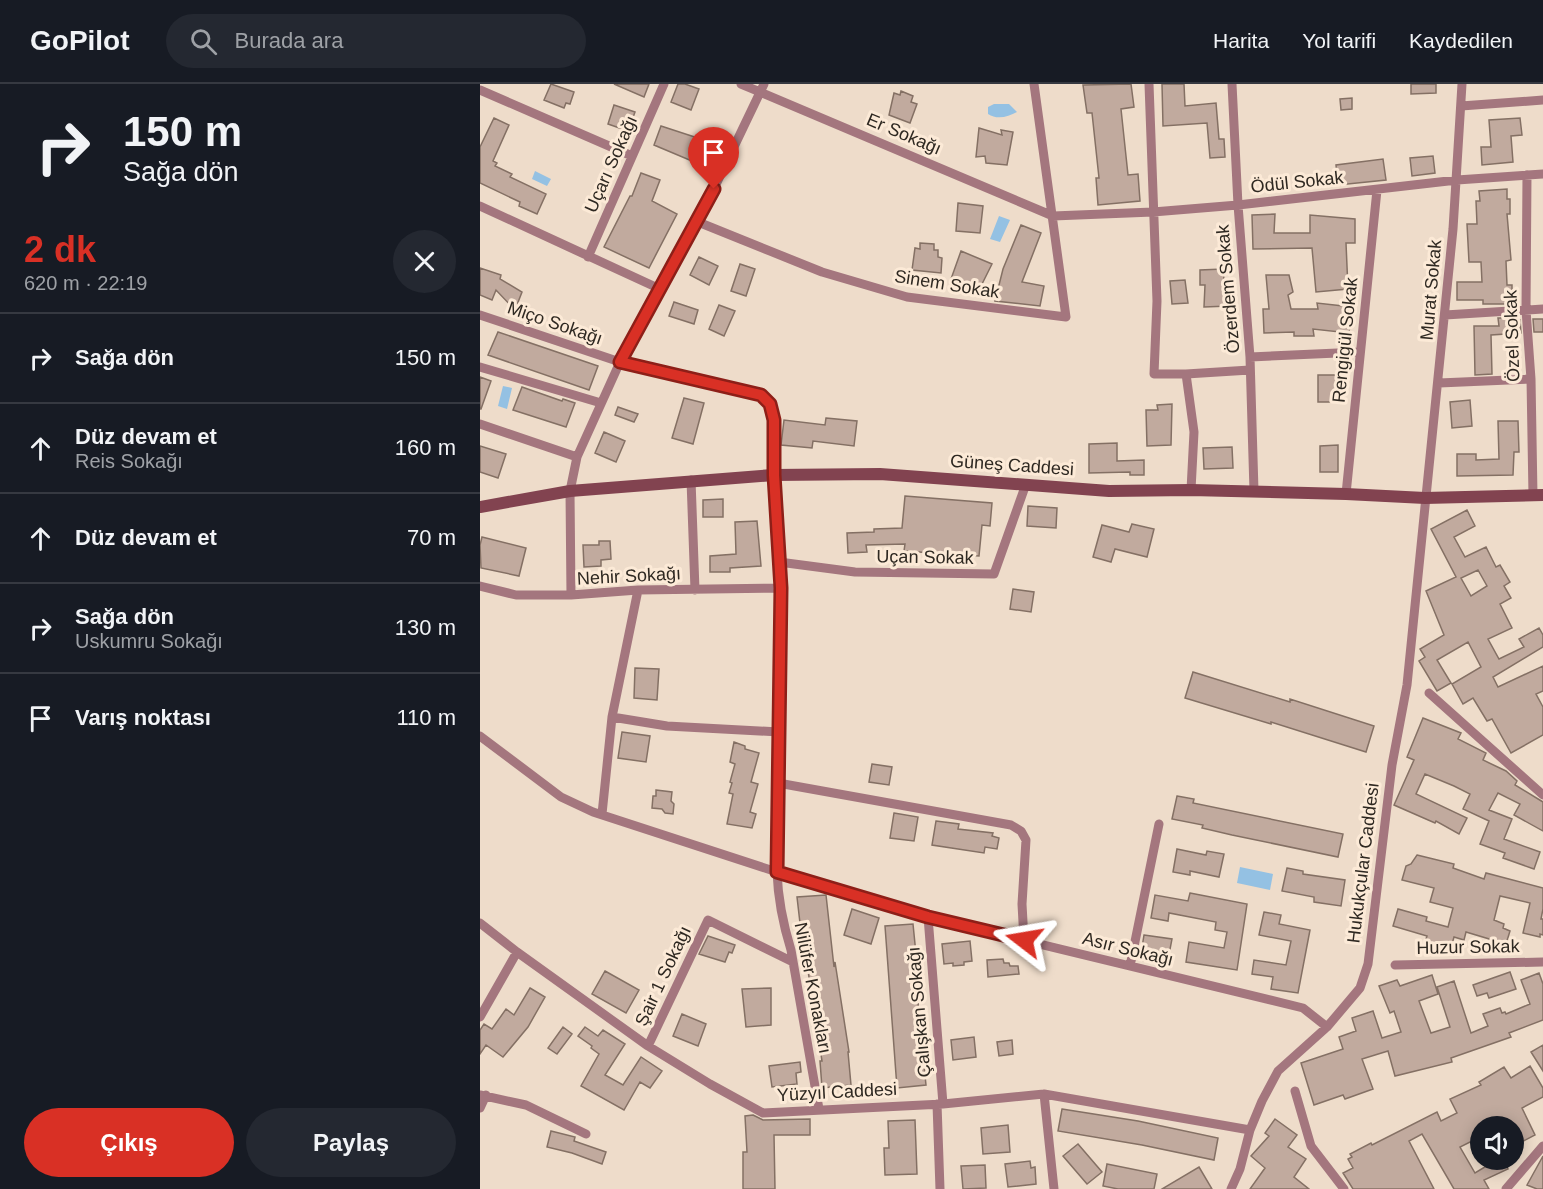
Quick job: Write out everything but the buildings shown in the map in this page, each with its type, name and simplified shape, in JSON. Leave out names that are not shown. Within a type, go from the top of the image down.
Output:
[{"type":"main road","name":"Güneş Caddesi","points":[[480,507],[570,491],[774,475],[880,474],[1108,491],[1254,491],[1425,498],[1538,496]]},
{"type":"street","name":"Uçarı Sokağı","points":[[588,257],[664,84]]},
{"type":"street","name":"Er Sokağı","points":[[741,84],[762,88],[1053,216]]},
{"type":"street","points":[[1034,84],[1053,216]]},
{"type":"street","points":[[1149,84],[1157,301],[1154,374],[1250,370]]},
{"type":"street","name":"Özerdem Sokak","points":[[1232,84],[1238,205],[1250,357],[1254,491]]},
{"type":"street","name":"Murat Sokak","points":[[1425,498],[1439,383],[1457,180],[1462,84]]},
{"type":"street","points":[[572,596],[570,491],[577,457],[620,362],[698,222],[762,88]]},
{"type":"street","points":[[480,90],[632,156]]},
{"type":"street","points":[[1461,106],[1543,100]]},
{"type":"street","name":"Ödül Sokak","points":[[1053,216],[1152,212],[1238,205],[1457,180],[1543,174]]},
{"type":"street","name":"Özel Sokak","points":[[1527,175],[1526,310],[1538,496]]},
{"type":"street","name":"Rengigül Sokak","points":[[1346,494],[1377,190]]},
{"type":"street","points":[[480,206],[660,289]]},
{"type":"street","name":"Sinem Sokak","points":[[698,222],[822,272],[908,297],[1066,316],[1053,216]]},
{"type":"street","points":[[1445,315],[1543,309]]},
{"type":"street","name":"Miço Sokağı","points":[[480,315],[620,362],[761,395],[770,404],[774,415],[774,475],[779,562]]},
{"type":"street","points":[[1250,357],[1360,352]]},
{"type":"street","points":[[480,367],[602,403]]},
{"type":"street","points":[[1186,374],[1194,432],[1191,490]]},
{"type":"street","points":[[1439,383],[1531,379]]},
{"type":"street","points":[[480,423],[577,457]]},
{"type":"street","points":[[691,480],[695,590]]},
{"type":"street","name":"Uçan Sokak","points":[[779,562],[855,572],[994,574],[1026,484]]},
{"type":"street","name":"Hukukçular Caddesi","points":[[1231,1189],[1250,1130],[1278,1071],[1327,1027],[1360,988],[1368,964],[1390,775],[1407,685],[1425,498]]},
{"type":"street","name":"Nilüfer Konakları","points":[[779,562],[781,588],[777,872],[780,907],[794,962],[819,1109]]},
{"type":"street","name":"Nehir Sokağı","points":[[480,586],[516,595],[572,596],[638,590],[781,588]]},
{"type":"street","points":[[602,814],[612,717],[638,590]]},
{"type":"street","points":[[1429,693],[1543,795]]},
{"type":"street","points":[[612,717],[667,726],[779,732]]},
{"type":"street","name":"Asır Sokağı","points":[[480,736],[491,747],[561,797],[602,814],[777,872],[928,917],[1303,1008],[1327,1027]]},
{"type":"street","points":[[778,783],[1018,828],[1024,835],[1026,845],[1022,904],[1024,940]]},
{"type":"street","points":[[1130,966],[1159,824]]},
{"type":"street","name":"Çalışkan Sokağı","points":[[928,917],[940,1104],[940,1189]]},
{"type":"street","name":"Şair 1 Sokağı","points":[[648,1046],[708,920],[794,962]]},
{"type":"street","name":"Yüzyıl Caddesi","points":[[480,923],[648,1046],[763,1113],[940,1104],[1044,1094],[1250,1130]]},
{"type":"street","points":[[480,1017],[517,952]]},
{"type":"street","name":"Huzur Sokak","points":[[1395,965],[1543,962]]},
{"type":"street","points":[[1295,1091],[1311,1146],[1344,1189]]},
{"type":"street","points":[[1044,1094],[1054,1189]]},
{"type":"street","points":[[480,1108],[483,1095],[526,1106],[586,1134]]},
{"type":"street","points":[[1506,1189],[1543,1146]]},
{"type":"water","points":[[994,104],[1009,104],[1017,112],[1002,117],[991,116],[988,114],[988,107]]},
{"type":"water","points":[[535,171],[551,179],[547,186],[532,179]]},
{"type":"water","points":[[999,216],[1010,220],[1000,242],[990,239]]},
{"type":"water","points":[[503,386],[512,388],[507,409],[498,406]]},
{"type":"water","points":[[1240,867],[1273,874],[1270,890],[1237,883]]},
{"type":"route","points":[[714,189],[620,362],[761,395],[770,404],[774,415],[774,475],[781,588],[777,872],[928,917],[1024,940]]}]
